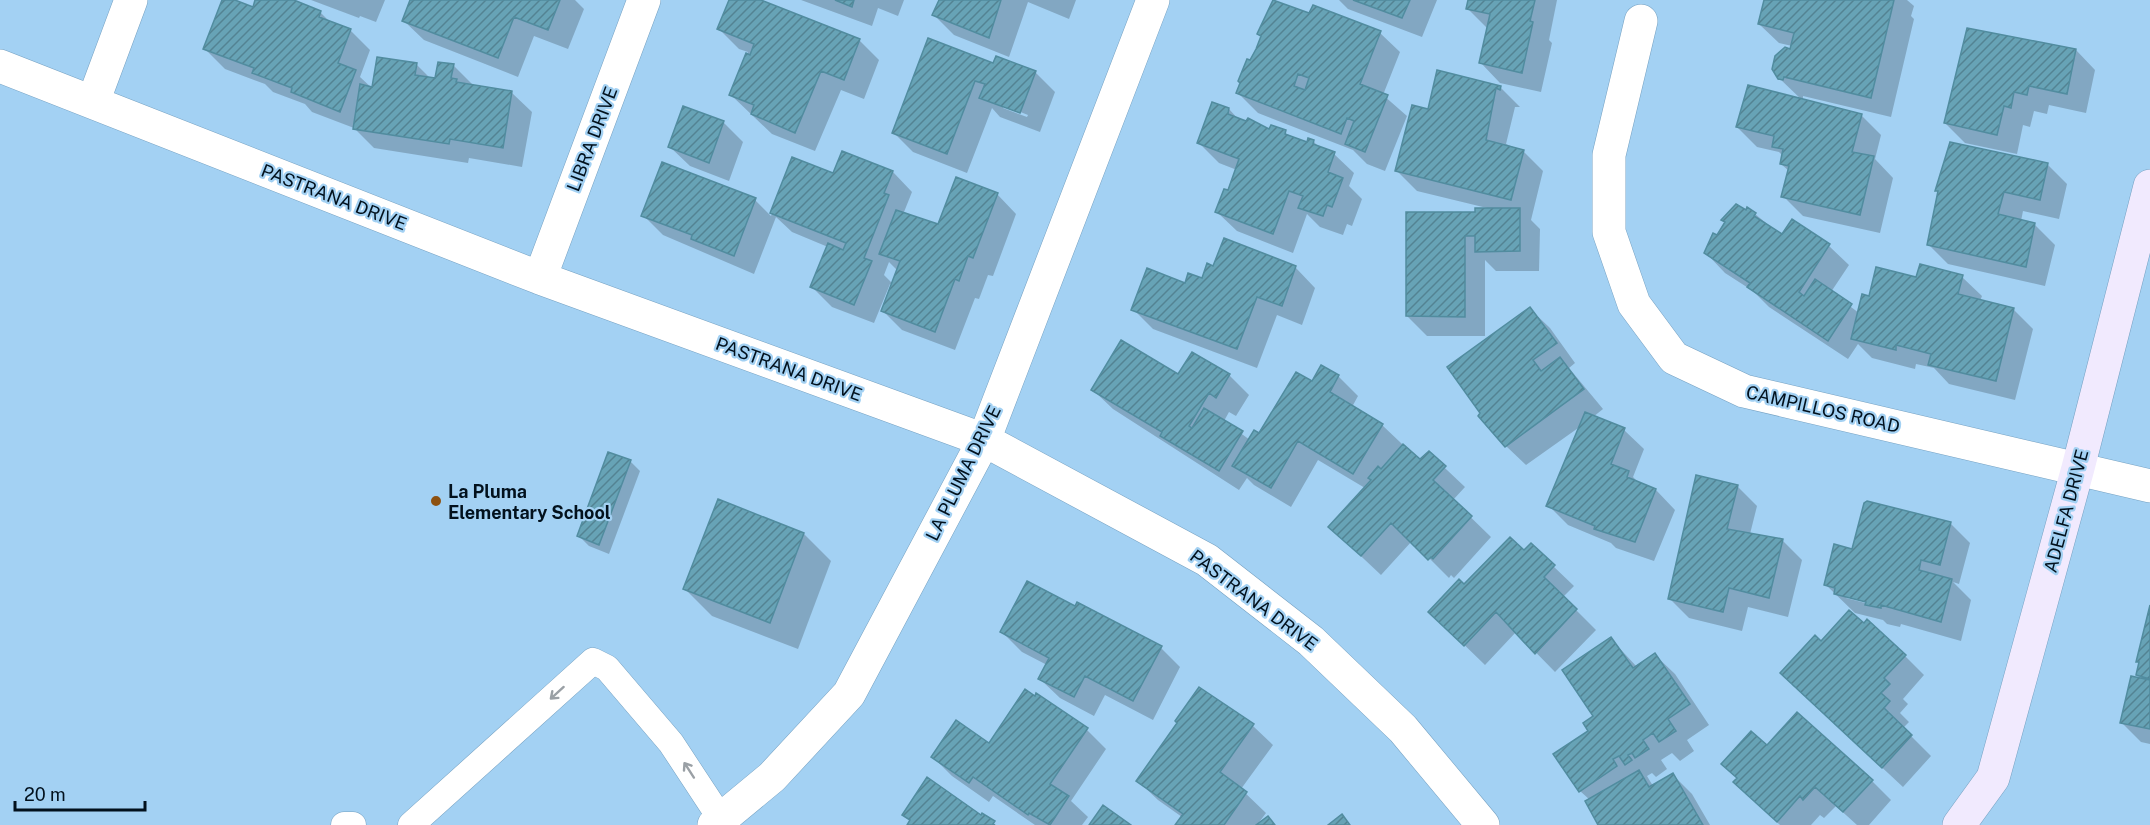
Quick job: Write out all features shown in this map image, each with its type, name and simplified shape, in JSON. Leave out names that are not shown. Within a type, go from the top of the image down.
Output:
[{"type":"street","points":[[93,102],[131,0]]},
{"type":"street","name":"LIBRA DRIVE","points":[[540,278],[644,0]]},
{"type":"street","name":"LA PLUMA DRIVE","points":[[717,822],[772,777],[849,694],[984,440],[1153,0]]},
{"type":"street","name":"CAMPILLOS ROAD","points":[[1641,21],[1609,155],[1609,232],[1634,304],[1674,358],[1743,391],[2150,486]]},
{"type":"street","name":"PASTRANA DRIVE","points":[[0,66],[540,278],[984,440],[1207,560],[1319,649],[1402,729],[1483,825]]},
{"type":"street","name":"ADELFA DRIVE","points":[[1959,825],[1993,778],[2078,468],[2150,186]]},
{"type":"lane","points":[[411,825],[593,661],[606,668],[671,743],[717,822]]},
{"type":"lane","points":[[344,825],[352,825]]},
{"type":"building","points":[[222,0],[235,0],[253,7],[255,0],[294,0],[321,11],[319,17],[351,29],[338,63],[356,70],[340,112],[291,92],[292,88],[252,73],[254,68],[203,49]]},
{"type":"building","points":[[410,0],[560,0],[548,30],[514,17],[498,58],[402,21]]},
{"type":"building","points":[[729,0],[761,0],[860,39],[844,80],[821,71],[795,133],[751,114],[754,105],[729,95],[746,53],[750,55],[754,44],[717,29]]},
{"type":"building","points":[[835,0],[854,0],[852,7]]},
{"type":"building","points":[[939,0],[1001,0],[989,38],[932,15]]},
{"type":"building","points":[[1273,0],[1309,13],[1313,5],[1381,31],[1360,84],[1388,95],[1365,152],[1345,144],[1354,121],[1347,118],[1341,134],[1236,93],[1247,59],[1250,60],[1261,36],[1257,34]],"holes":[[[1298,74],[1309,78],[1305,90],[1294,86]]]},
{"type":"building","points":[[1353,0],[1410,0],[1402,18]]},
{"type":"building","points":[[1468,0],[1535,0],[1530,21],[1533,22],[1522,73],[1479,63],[1490,14],[1466,9]]},
{"type":"building","points":[[1764,0],[1894,0],[1871,98],[1784,77],[1783,80],[1778,79],[1772,69],[1775,56],[1785,47],[1790,49],[1794,33],[1758,24]]},
{"type":"building","points":[[1967,28],[2076,49],[2067,94],[2029,86],[2027,95],[2014,92],[2011,108],[2004,106],[1997,135],[1944,123]]},
{"type":"building","points":[[928,38],[993,63],[996,56],[1036,71],[1020,113],[979,98],[985,84],[975,81],[947,154],[892,133]]},
{"type":"building","points":[[377,57],[417,63],[415,75],[435,78],[438,62],[454,64],[451,78],[457,79],[456,82],[512,91],[503,148],[450,139],[449,144],[353,129],[360,84],[372,87]]},
{"type":"building","points":[[1437,70],[1501,86],[1500,90],[1496,88],[1486,140],[1524,150],[1511,200],[1395,171],[1412,105],[1428,109]]},
{"type":"building","points":[[1748,85],[1862,114],[1852,152],[1874,156],[1860,215],[1781,197],[1789,166],[1780,164],[1783,149],[1772,147],[1774,136],[1736,127]]},
{"type":"building","points":[[1212,102],[1229,108],[1228,114],[1246,121],[1248,118],[1269,129],[1271,125],[1286,130],[1285,134],[1307,142],[1308,138],[1314,140],[1313,144],[1335,152],[1328,172],[1343,178],[1332,207],[1327,205],[1323,216],[1298,208],[1303,196],[1289,191],[1273,234],[1215,212],[1224,189],[1228,190],[1239,159],[1197,143]]},
{"type":"building","points":[[683,106],[724,121],[709,163],[668,147]]},
{"type":"building","points":[[1950,142],[2048,163],[2040,200],[2004,192],[1998,214],[2035,223],[2026,267],[1927,245],[1938,191],[1935,191]]},
{"type":"building","points":[[842,151],[893,171],[884,193],[889,195],[864,258],[872,261],[854,305],[810,287],[828,243],[843,250],[846,243],[770,213],[792,157],[833,173]]},
{"type":"building","points":[[662,162],[756,198],[734,256],[691,239],[692,235],[641,216]]},
{"type":"building","points":[[956,177],[998,193],[973,258],[968,256],[959,281],[955,279],[935,332],[881,311],[900,261],[879,254],[896,210],[938,224]]},
{"type":"building","points":[[1736,204],[1746,210],[1747,207],[1756,213],[1754,216],[1782,234],[1792,219],[1830,244],[1799,292],[1804,296],[1815,279],[1852,304],[1828,341],[1747,287],[1750,283],[1704,253],[1713,233],[1717,235],[1725,222],[1721,220]]},
{"type":"building","points":[[1475,208],[1520,208],[1520,251],[1475,252],[1475,236],[1465,236],[1465,317],[1406,316],[1406,212],[1475,212]]},
{"type":"building","points":[[1224,238],[1296,266],[1282,306],[1257,297],[1237,349],[1131,310],[1147,268],[1185,283],[1188,273],[1202,278],[1207,263],[1213,266]]},
{"type":"building","points":[[1920,264],[1963,275],[1958,294],[2014,308],[1996,381],[1928,365],[1931,354],[1896,345],[1896,350],[1851,339],[1862,294],[1869,296],[1876,267],[1916,277]]},
{"type":"building","points":[[1530,307],[1557,343],[1533,360],[1541,371],[1560,357],[1584,389],[1505,447],[1478,416],[1480,413],[1447,367]]},
{"type":"building","points":[[1121,340],[1178,374],[1192,352],[1230,374],[1216,398],[1209,393],[1189,426],[1192,428],[1204,408],[1243,431],[1219,471],[1160,436],[1162,432],[1091,390]]},
{"type":"building","points":[[1321,365],[1339,375],[1330,392],[1383,424],[1353,474],[1298,441],[1271,488],[1232,466],[1254,430],[1259,433],[1296,372],[1312,381]]},
{"type":"building","points":[[1585,412],[1625,428],[1611,464],[1629,471],[1627,477],[1656,489],[1635,542],[1594,529],[1595,526],[1546,506]]},
{"type":"building","points":[[1403,444],[1420,459],[1429,451],[1446,466],[1433,480],[1472,516],[1433,559],[1431,557],[1428,560],[1391,523],[1361,556],[1328,527],[1371,480],[1368,478],[1378,466],[1381,469]]},
{"type":"building","points":[[608,452],[631,460],[599,545],[577,536]]},
{"type":"building","points":[[1696,475],[1738,485],[1727,529],[1783,539],[1769,598],[1729,588],[1723,612],[1668,599]]},
{"type":"building","points":[[718,499],[804,533],[770,623],[683,589]]},
{"type":"building","points":[[1867,501],[1951,522],[1940,565],[1921,560],[1919,570],[1952,579],[1941,622],[1881,605],[1881,608],[1865,605],[1866,602],[1834,594],[1835,588],[1824,585],[1834,544],[1852,549],[1864,503]]},
{"type":"building","points":[[1510,537],[1524,550],[1531,543],[1555,565],[1544,577],[1577,609],[1535,654],[1496,612],[1464,646],[1428,612],[1459,579],[1464,584]]},
{"type":"building","points":[[1027,581],[1075,606],[1077,602],[1162,646],[1133,701],[1085,676],[1074,697],[1038,679],[1049,658],[1000,632]]},
{"type":"building","points":[[2150,605],[2150,679],[2136,675],[2139,662],[2136,662]]},
{"type":"building","points":[[1849,610],[1864,623],[1867,619],[1906,655],[1884,678],[1890,684],[1881,693],[1890,701],[1884,708],[1912,735],[1882,768],[1780,673],[1815,635],[1821,641]]},
{"type":"building","points":[[1611,637],[1633,668],[1655,653],[1690,704],[1668,719],[1676,731],[1659,742],[1653,733],[1643,740],[1649,749],[1635,758],[1632,753],[1628,755],[1632,760],[1625,765],[1619,756],[1613,759],[1617,766],[1579,792],[1553,754],[1588,731],[1583,723],[1593,716],[1562,670]]},
{"type":"building","points":[[2131,676],[2150,680],[2150,729],[2120,723]]},
{"type":"building","points":[[1199,687],[1254,724],[1220,772],[1247,792],[1224,825],[1175,825],[1183,814],[1136,781]]},
{"type":"building","points":[[1025,689],[1035,696],[1036,693],[1088,728],[1050,784],[1069,796],[1050,825],[1029,813],[1028,815],[973,777],[969,783],[931,757],[956,720],[989,743]]},
{"type":"building","points":[[1797,712],[1873,780],[1843,812],[1815,787],[1803,800],[1800,796],[1777,822],[1733,782],[1737,778],[1721,764],[1751,731],[1767,745]]},
{"type":"building","points":[[1639,770],[1649,787],[1673,773],[1703,825],[1598,825],[1585,801]]},
{"type":"building","points":[[927,777],[981,815],[982,813],[995,821],[993,824],[995,825],[907,825],[910,820],[902,815]]},
{"type":"building","points":[[1103,805],[1131,825],[1089,825]]},
{"type":"building","points":[[1342,814],[1350,825],[1328,825]]},
{"type":"building","points":[[1268,816],[1275,825],[1256,825]]},
{"type":"place","name":"La Pluma Elementary School","points":[[436,501]]}]
